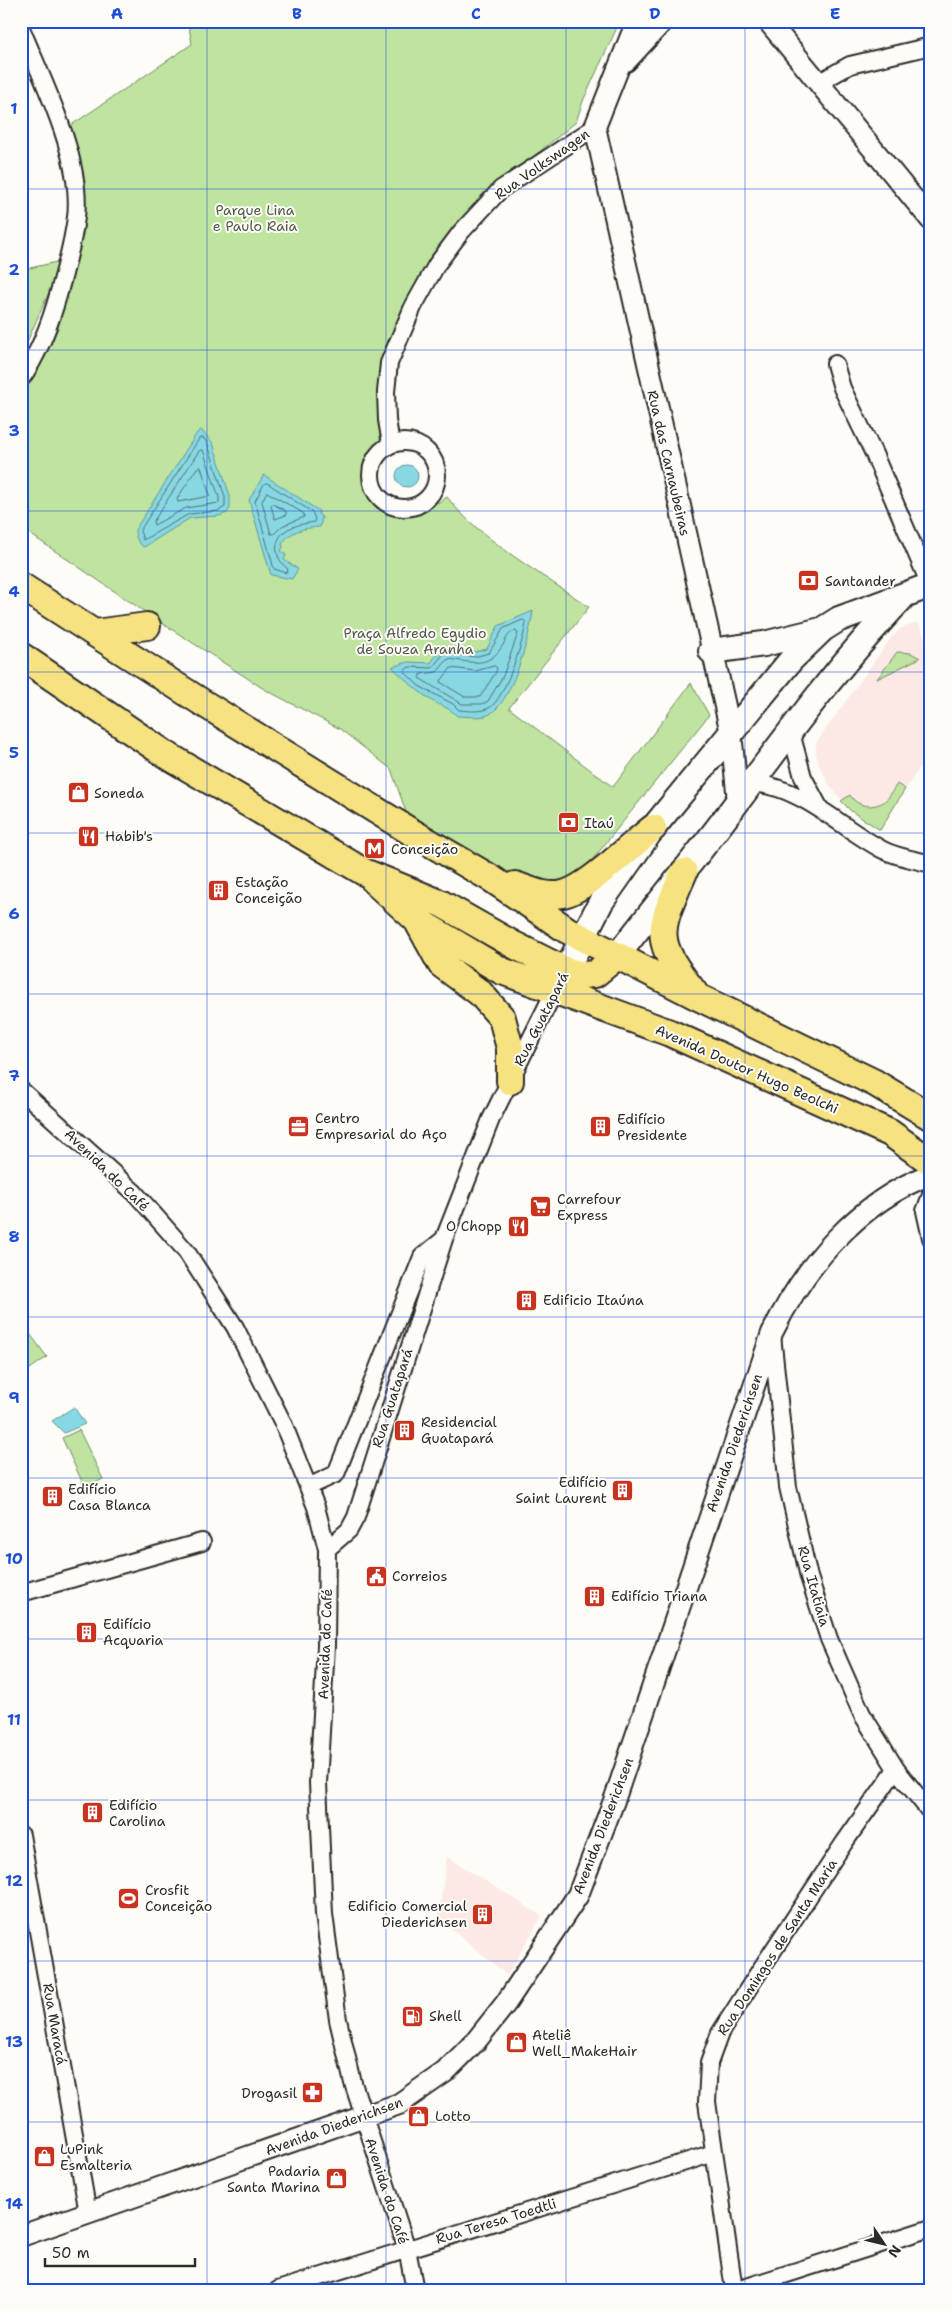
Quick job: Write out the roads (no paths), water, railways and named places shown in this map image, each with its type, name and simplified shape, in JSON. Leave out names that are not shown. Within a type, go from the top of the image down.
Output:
[{"type":"main road","points":[[711,651],[764,644],[823,629],[856,611],[930,585]]},
{"type":"main road","points":[[21,586],[391,820],[492,879],[582,938],[875,1083],[931,1117]]},
{"type":"main road","points":[[364,872],[418,921],[502,971],[560,982],[595,974],[617,956],[684,872],[790,729],[854,650],[904,594]]},
{"type":"main road","points":[[95,634],[147,626]]},
{"type":"main road","name":"Rua Guatapará","points":[[560,982],[601,902],[653,828],[791,660],[823,629]]},
{"type":"main road","points":[[21,656],[165,754],[364,872],[442,904],[514,946],[560,982]]},
{"type":"main road","points":[[492,879],[547,895],[564,894],[580,887],[653,828]]},
{"type":"main road","points":[[684,872],[664,916],[663,934],[667,954],[698,997]]},
{"type":"main road","points":[[418,921],[441,964],[480,993],[502,1018],[510,1048],[510,1081]]},
{"type":"main road","name":"Avenida Doutor Hugo Beolchi","points":[[560,982],[663,1031],[890,1133],[931,1162]]},
{"type":"street","name":"Rua Volkswagen","points":[[391,444],[386,410],[389,363],[413,306],[437,264],[461,232],[500,189],[594,127],[637,21]]},
{"type":"street","name":"Rua Volkswagen","points":[[619,67],[663,21]]},
{"type":"street","points":[[766,22],[820,82],[931,220]]},
{"type":"street","points":[[21,28],[65,140],[75,179],[76,216],[69,258],[54,309],[37,352],[23,377]]},
{"type":"street","points":[[820,82],[850,65],[931,46]]},
{"type":"street","name":"Rua das Carnaubeiras","points":[[594,127],[744,792]]},
{"type":"street","points":[[835,364],[842,388],[874,454],[930,585]]},
{"type":"street","points":[[415,443],[425,449],[433,458],[437,469],[437,481],[432,492],[424,501],[413,506],[401,508],[390,505],[381,499],[374,490],[371,480],[371,469],[375,459],[391,444],[415,443]]},
{"type":"street","points":[[790,729],[803,777],[820,809]]},
{"type":"street","points":[[744,792],[764,784],[792,792],[884,850],[931,864]]},
{"type":"street","name":"Rua Guatapará","points":[[327,1549],[349,1530],[356,1517],[444,1239],[480,1144],[560,982]]},
{"type":"street","name":"Avenida do Café","points":[[21,1090],[135,1193],[186,1252],[235,1327],[283,1423],[308,1487],[327,1549],[326,1646],[318,1783],[324,1914],[338,2020],[362,2117],[407,2249],[415,2290]]},
{"type":"street","name":"Avenida Diederichsen","points":[[25,2233],[88,2213],[362,2117],[413,2096],[445,2072],[476,2041],[506,2003],[578,1895],[615,1798],[772,1333],[784,1309],[832,1242],[879,1203],[899,1190],[931,1174]]},
{"type":"street","points":[[931,1195],[925,1212],[931,1238]]},
{"type":"street","name":"Rua Guatapará","points":[[308,1487],[336,1474],[422,1257],[444,1239]]},
{"type":"street","name":"Rua Itatiaia","points":[[772,1333],[788,1487],[809,1577],[829,1639],[862,1714],[896,1769],[931,1813]]},
{"type":"street","points":[[21,1593],[202,1542]]},
{"type":"street","name":"Rua Domingos de Santa Maria","points":[[736,2290],[707,2102],[707,2075],[713,2050],[720,2033],[844,1843],[896,1769]]},
{"type":"street","name":"Rua Maracá","points":[[21,1835],[88,2213]]},
{"type":"street","name":"Rua Teresa Toedtli","points":[[278,2290],[714,2153]]},
{"type":"street","points":[[736,2290],[931,2228]]},
{"type":"water","points":[[201,430],[213,443],[230,496],[230,508],[227,513],[219,516],[190,518],[144,547],[137,540],[135,530],[197,433]]},
{"type":"water","points":[[407,465],[415,468],[418,476],[415,484],[407,487],[399,484],[396,476],[399,468]]},
{"type":"water","points":[[264,475],[319,511],[318,514],[322,517],[320,527],[304,529],[294,533],[282,544],[281,551],[286,555],[284,560],[298,569],[292,579],[271,575],[249,500]]},
{"type":"water","points":[[533,611],[528,636],[511,686],[494,711],[485,716],[457,716],[412,686],[392,667],[408,662],[431,663],[442,646],[475,652],[487,649],[498,626]]},
{"type":"water","points":[[74,1407],[85,1424],[64,1433],[52,1421]]},
{"type":"place","name":"Santander","points":[[809,581]]},
{"type":"place","name":"Soneda","points":[[78,793]]},
{"type":"place","name":"Itaú","points":[[568,823]]},
{"type":"place","name":"Habib's","points":[[89,836]]},
{"type":"place","name":"Conceição","points":[[375,849]]},
{"type":"place","name":"Estação Conceição","points":[[219,890]]},
{"type":"place","name":"Centro Empresarial do Aço","points":[[299,1126]]},
{"type":"place","name":"Edifício Presidente","points":[[601,1127]]},
{"type":"place","name":"Carrefour Express","points":[[541,1207]]},
{"type":"place","name":"O Chopp","points":[[518,1226]]},
{"type":"place","name":"Edificio Itaúna","points":[[527,1300]]},
{"type":"place","name":"Residencial Guatapará","points":[[405,1430]]},
{"type":"place","name":"Edifício Saint Laurent","points":[[623,1490]]},
{"type":"place","name":"Edifício Casa Blanca","points":[[52,1497]]},
{"type":"place","name":"Correios","points":[[376,1576]]},
{"type":"place","name":"Edifício Triana","points":[[595,1596]]},
{"type":"place","name":"Edifício Acquaria","points":[[87,1632]]},
{"type":"place","name":"Edifício Carolina","points":[[93,1813]]},
{"type":"place","name":"Crosfit Conceição","points":[[129,1898]]},
{"type":"place","name":"Edificio Comercial Diederichsen","points":[[483,1914]]},
{"type":"place","name":"Shell","points":[[413,2016]]},
{"type":"place","name":"Ateliê Well_MakeHair","points":[[516,2043]]},
{"type":"place","name":"Drogasil","points":[[313,2093]]},
{"type":"place","name":"Lotto","points":[[419,2116]]},
{"type":"place","name":"LuPink Esmalteria","points":[[44,2157]]},
{"type":"place","name":"Padaria Santa Marina","points":[[336,2179]]},
{"type":"park label","name":"Parque Lina e Paulo Raia","points":[[255,218]]},
{"type":"park label","name":"Praça Alfredo Egydio de Souza Aranha","points":[[415,642]]}]
